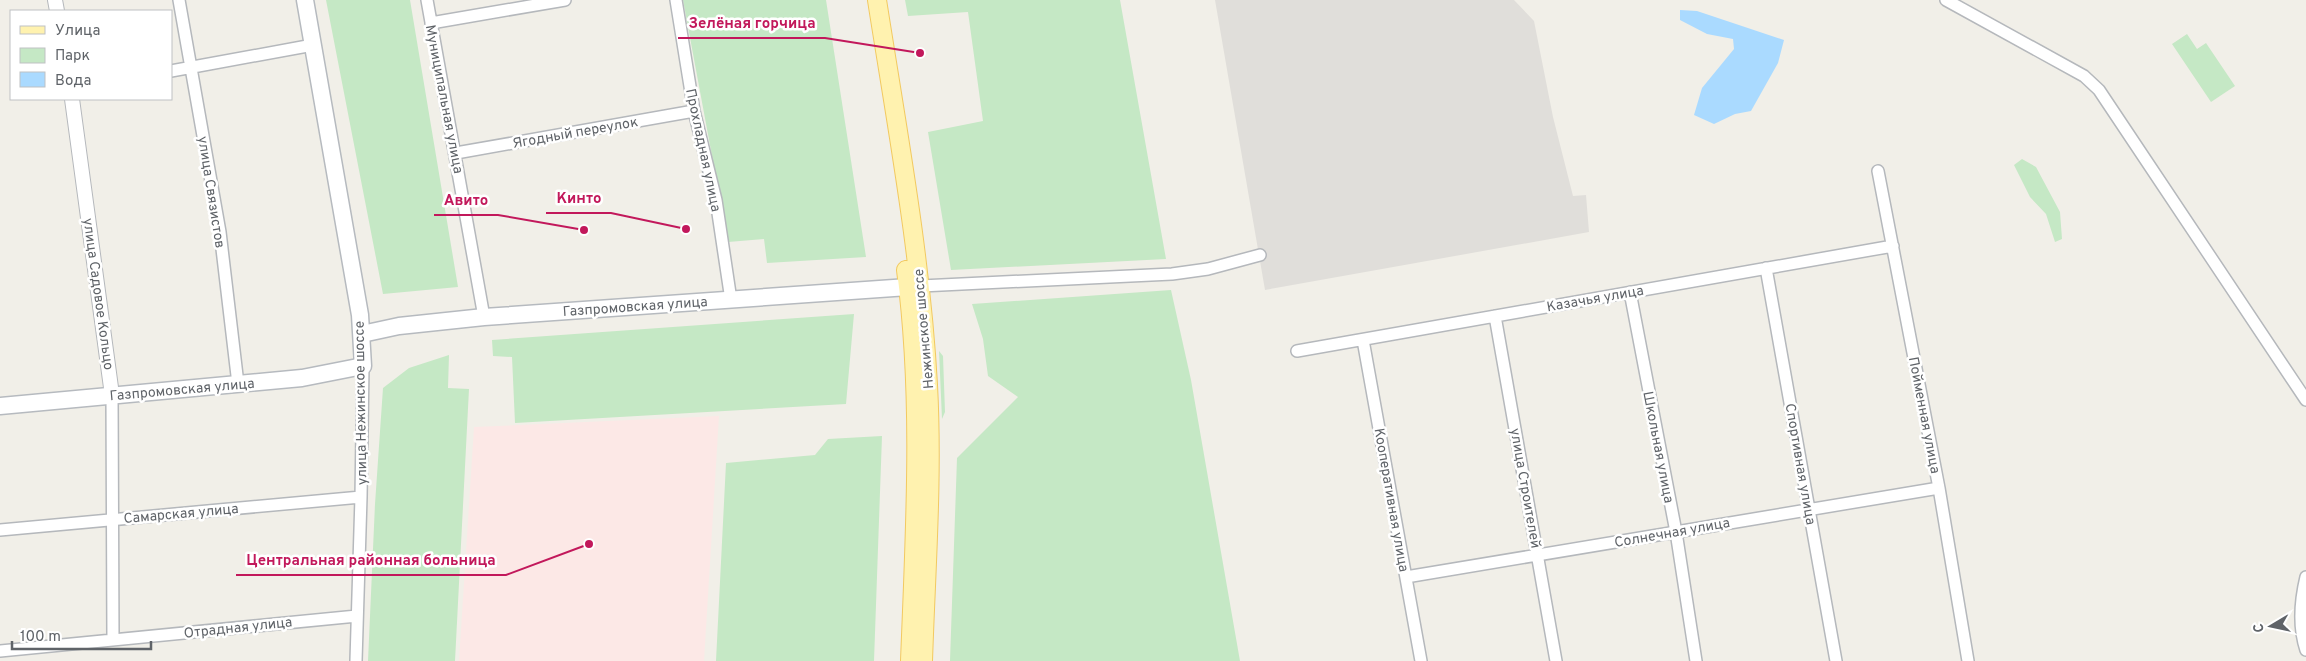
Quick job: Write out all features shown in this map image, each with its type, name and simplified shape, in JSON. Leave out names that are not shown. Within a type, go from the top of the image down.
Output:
[{"type":"main road","name":"улица Нежинское шоссе","points":[[305,0],[362,334],[363,366]]},
{"type":"main road","name":"Нежинское шоссе","points":[[866,0],[914,287],[916,463],[910,661]]},
{"type":"main road","name":"Нежинское шоссе","points":[[877,0],[914,287],[930,453],[923,661]]},
{"type":"main road","name":"Газпромовская улица","points":[[362,334],[399,326],[484,317],[914,287]]},
{"type":"main road","name":"Газпромовская улица","points":[[0,406],[321,376],[363,366]]},
{"type":"street","name":"улица Связистов","points":[[179,0],[220,232],[238,384]]},
{"type":"street","name":"Муниципальная улица","points":[[427,0],[484,317]]},
{"type":"street","points":[[431,23],[565,0]]},
{"type":"street","name":"Прохладная улица","points":[[676,0],[694,111],[711,173],[731,300]]},
{"type":"street","points":[[1946,0],[2084,76],[2099,90],[2306,400]]},
{"type":"street","points":[[172,71],[313,45]]},
{"type":"street","name":"улица Садовое Кольцо","points":[[72,100],[112,395],[113,640]]},
{"type":"street","name":"Ягодный переулок","points":[[456,153],[694,111]]},
{"type":"street","name":"Пойменная улица","points":[[1878,171],[1939,488],[1968,661]]},
{"type":"street","name":"Казачья улица","points":[[1297,351],[1893,246]]},
{"type":"street","points":[[914,287],[1172,274],[1208,268],[1260,255]]},
{"type":"street","name":"Спортивная улица","points":[[1766,268],[1836,661]]},
{"type":"street","name":"Школьная улица","points":[[1630,292],[1676,532],[1696,661]]},
{"type":"street","name":"улица Строителей","points":[[1495,316],[1556,661]]},
{"type":"street","name":"Кооперативная улица","points":[[1362,340],[1421,661]]},
{"type":"street","name":"улица Нежинское шоссе","points":[[356,661],[363,366]]},
{"type":"street","name":"Солнечная улица","points":[[1406,577],[1809,508],[1939,488]]},
{"type":"street","name":"Самарская улица","points":[[0,530],[361,497]]},
{"type":"street","points":[[2306,577],[2301,598],[2300,619],[2306,650]]},
{"type":"street","name":"Отрадная улица","points":[[0,651],[357,616]]},
{"type":"shaded area","points":[[1215,0],[1514,0],[1534,21],[1553,117],[1573,196],[1586,195],[1589,232],[1265,290]]},
{"type":"shaded area","points":[[719,416],[704,661],[459,661],[474,427]]},
{"type":"green space","points":[[326,0],[410,0],[458,287],[383,294]]},
{"type":"green space","points":[[683,0],[826,0],[866,257],[767,263],[764,239],[728,242]]},
{"type":"green space","points":[[905,0],[1120,0],[1166,259],[951,270],[928,132],[983,121],[968,12],[908,16]]},
{"type":"green space","points":[[2187,34],[2197,49],[2206,43],[2235,86],[2211,102],[2172,44]]},
{"type":"green space","points":[[2022,159],[2036,167],[2060,212],[2062,239],[2055,242],[2046,214],[2030,197],[2014,165]]},
{"type":"green space","points":[[1171,290],[1191,380],[1240,661],[950,661],[957,458],[1018,397],[988,376],[983,339],[972,304]]},
{"type":"green space","points":[[854,314],[846,404],[515,423],[512,357],[493,356],[492,340]]},
{"type":"green space","points":[[939,351],[943,356],[945,412],[942,419]]},
{"type":"green space","points":[[449,355],[448,388],[469,389],[455,661],[368,661],[375,504],[383,388],[409,368]]},
{"type":"green space","points":[[882,436],[874,661],[716,661],[726,463],[815,455],[828,439]]},
{"type":"water","points":[[1680,10],[1697,11],[1784,40],[1778,63],[1751,111],[1735,114],[1714,124],[1694,115],[1702,88],[1734,49],[1733,39],[1707,34],[1680,20]]},
{"type":"place","name":"Зелёная горчица","points":[[920,53]]},
{"type":"place","name":"Кинто","points":[[686,229]]},
{"type":"place","name":"Авито","points":[[584,230]]},
{"type":"place","name":"Центральная районная больница","points":[[589,544]]}]
